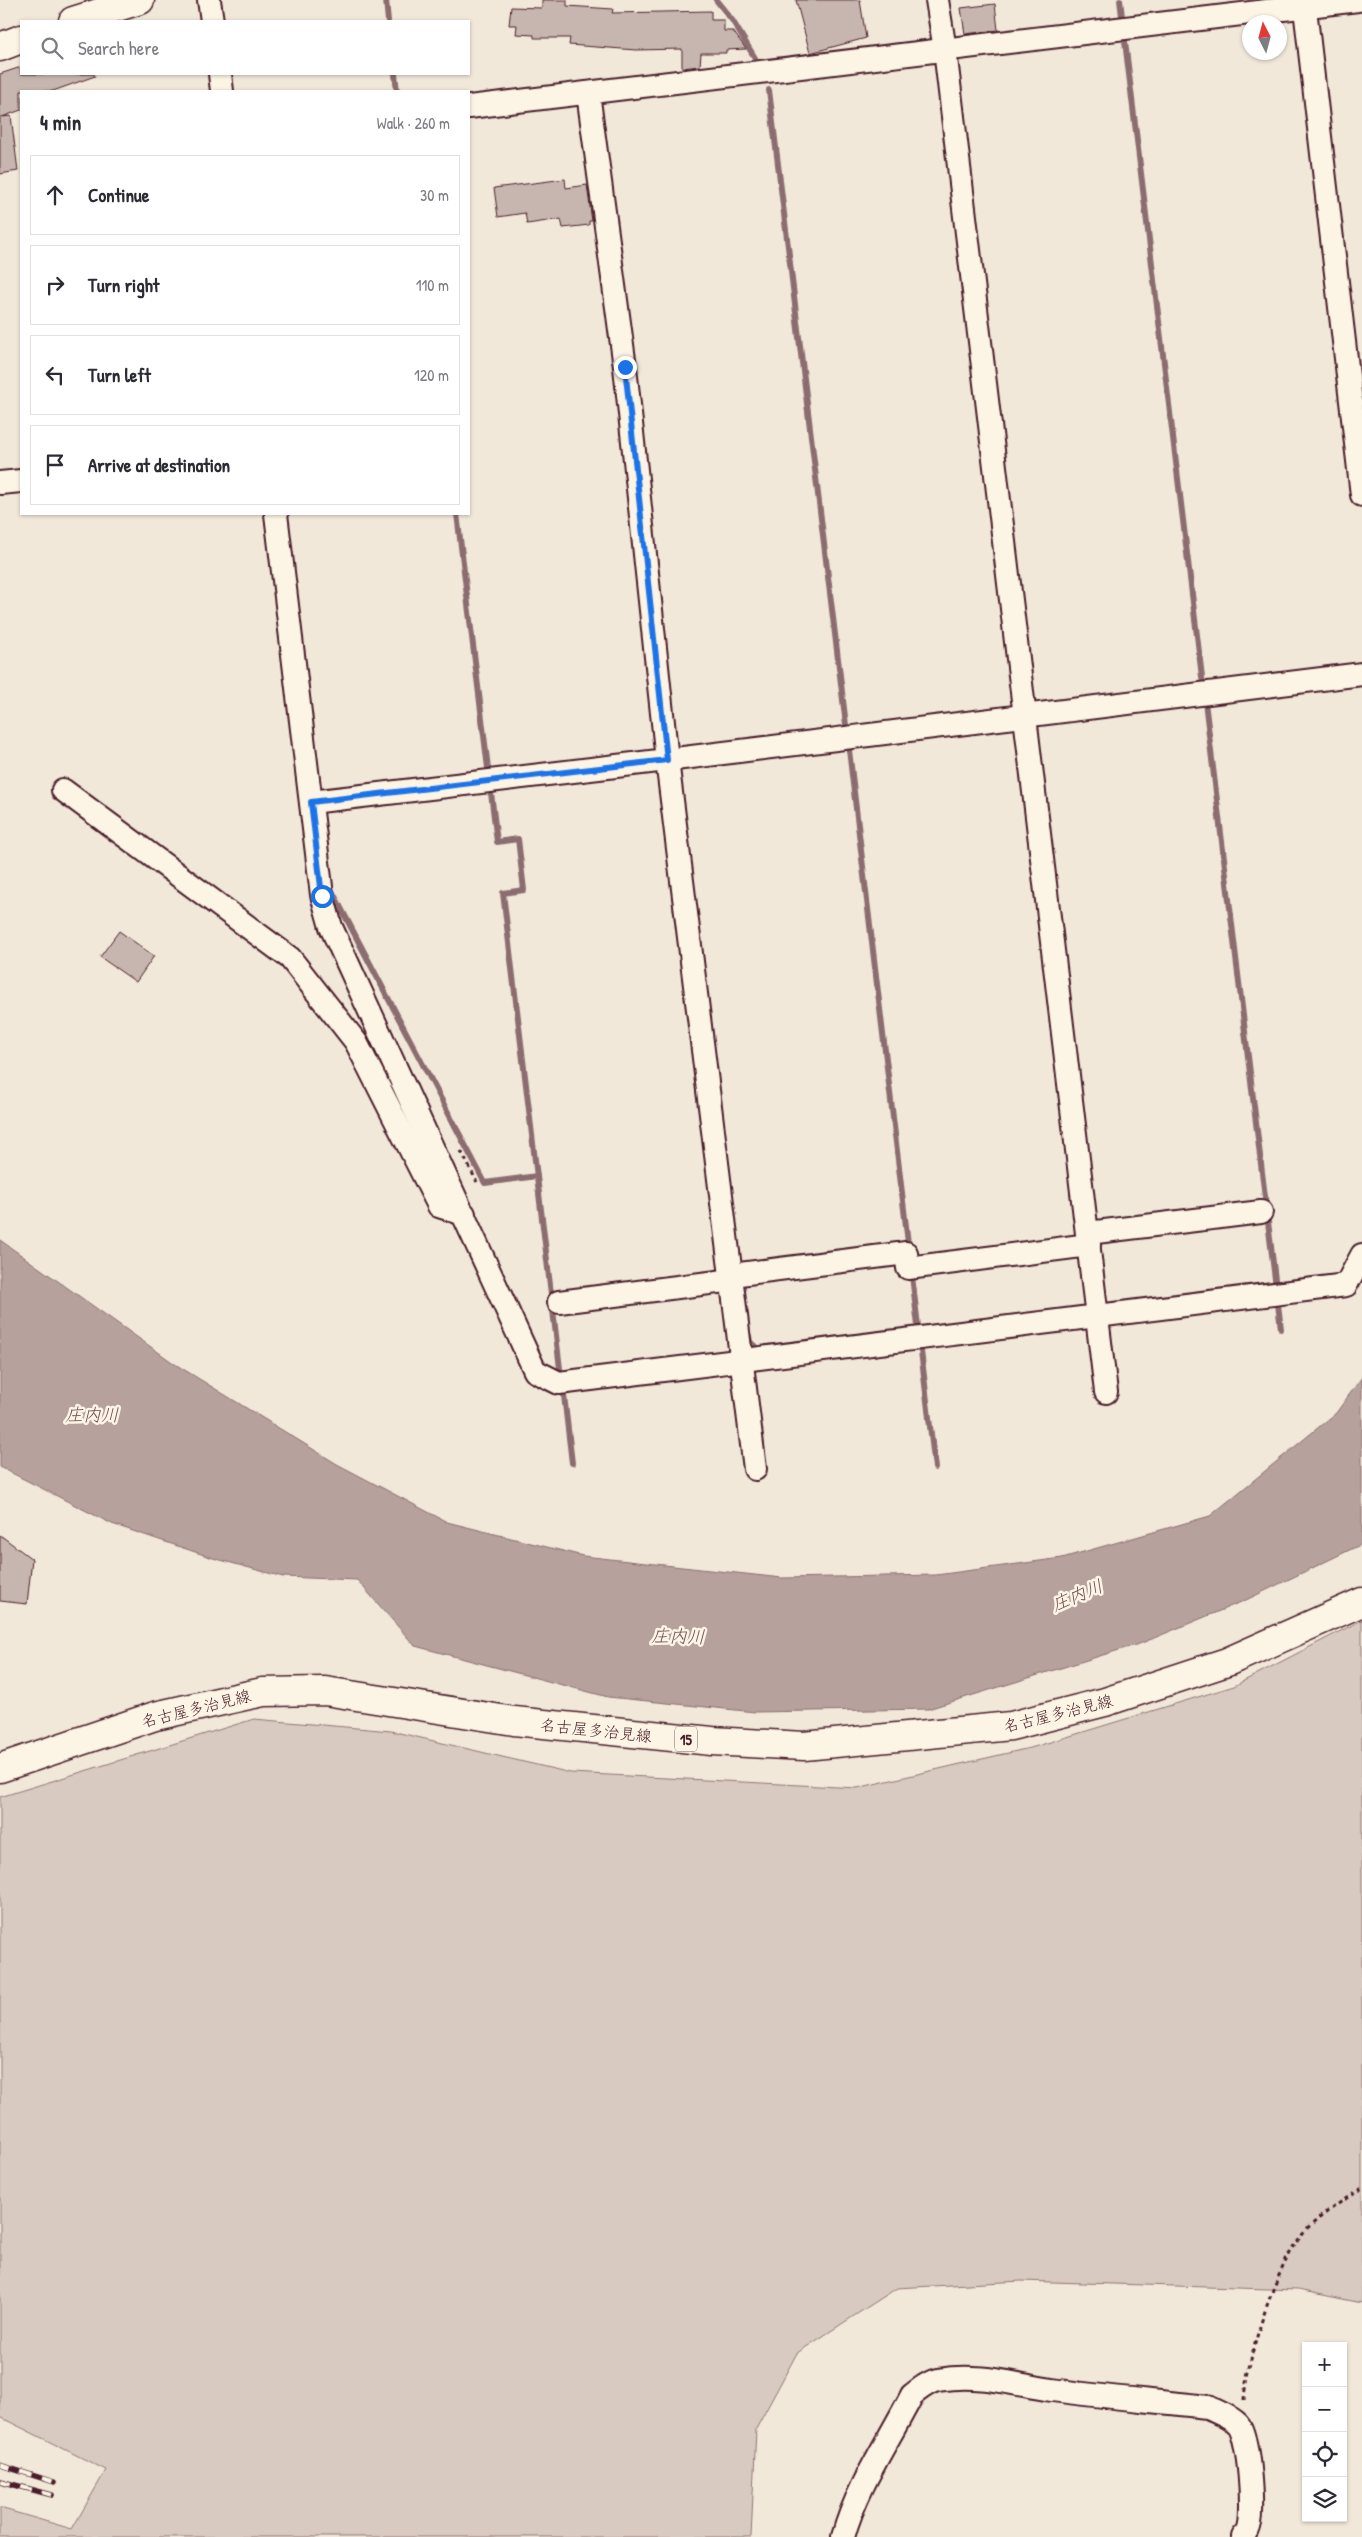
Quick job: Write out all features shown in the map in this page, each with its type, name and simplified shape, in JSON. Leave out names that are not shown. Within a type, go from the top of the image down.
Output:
[{"type":"main road","points":[[76,20],[140,0]]},
{"type":"main road","points":[[0,47],[20,39]]},
{"type":"main road","name":"名古屋多治見線","points":[[0,1768],[155,1716],[263,1692],[325,1691],[514,1721],[721,1742],[804,1746],[1011,1726],[1105,1702],[1228,1662],[1362,1602]]},
{"type":"street","points":[[210,0],[212,20]]},
{"type":"street","points":[[937,0],[945,50],[1106,1392]]},
{"type":"street","points":[[470,107],[945,50],[1304,3],[1358,0]]},
{"type":"street","points":[[1304,3],[1362,495]]},
{"type":"street","points":[[220,75],[222,90]]},
{"type":"street","points":[[588,93],[625,367],[667,760],[733,1278],[755,1469]]},
{"type":"street","points":[[0,483],[20,481]]},
{"type":"street","points":[[276,515],[322,896],[331,928],[535,1371],[559,1383],[1346,1285],[1362,1256]]},
{"type":"street","points":[[311,802],[1362,674]]},
{"type":"street","points":[[63,790],[290,958],[356,1042],[439,1206],[464,1214]]},
{"type":"street","points":[[559,1302],[906,1254],[908,1268],[1261,1212]]},
{"type":"street","points":[[843,2537],[849,2515],[862,2485],[912,2395],[923,2386],[937,2380],[979,2378],[1006,2380],[1049,2390],[1208,2407],[1239,2425],[1245,2437],[1250,2487],[1248,2532],[1243,2537]]},
{"type":"path","points":[[1239,2425],[1253,2349],[1275,2284],[1302,2235],[1331,2208],[1362,2188]]},
{"type":"shaded area","points":[[1362,1620],[1362,2303],[1298,2290],[1021,2281],[897,2288],[797,2353],[756,2429],[751,2537],[0,2537],[0,2508],[72,2529],[106,2470],[0,2417],[0,1797],[254,1719],[391,1731],[571,1773],[857,1788],[1034,1747],[1234,1686]]},
{"type":"water","name":"庄内川","points":[[0,1240],[175,1364],[337,1464],[447,1522],[583,1556],[782,1578],[936,1575],[1062,1558],[1210,1516],[1336,1413],[1362,1377],[1362,1544],[1246,1600],[1142,1643],[928,1709],[755,1712],[608,1697],[415,1646],[357,1580],[283,1577],[213,1558],[112,1524],[0,1467]]},
{"type":"building","points":[[542,0],[567,0],[567,6],[613,9],[612,13],[711,11],[711,20],[724,20],[724,31],[733,31],[746,49],[726,50],[726,53],[701,53],[700,66],[682,68],[682,49],[636,50],[569,45],[570,38],[534,38],[534,35],[516,34],[517,25],[509,25],[511,7],[542,8]]},
{"type":"building","points":[[796,0],[860,0],[866,38],[810,53]]},
{"type":"building","points":[[995,4],[998,30],[965,34],[961,8]]},
{"type":"building","points":[[20,67],[20,75],[95,76],[56,90],[20,90],[20,110],[2,117],[11,116],[18,171],[0,174],[0,74]]},
{"type":"building","points":[[565,179],[566,188],[587,185],[592,221],[589,221],[589,225],[563,228],[561,219],[527,224],[525,213],[498,217],[494,188]]},
{"type":"building","points":[[119,931],[154,956],[136,982],[100,957]]},
{"type":"building","points":[[0,1535],[32,1559],[27,1604],[0,1601]]},
{"type":"waterway","points":[[386,0],[388,20]]},
{"type":"waterway","points":[[716,0],[732,20],[755,58]]},
{"type":"waterway","points":[[1120,0],[1281,1329]]},
{"type":"waterway","points":[[395,75],[397,90]]},
{"type":"waterway","points":[[769,90],[846,725]]},
{"type":"waterway","points":[[457,515],[497,842],[518,839],[524,890],[503,893],[561,1377]]},
{"type":"waterway","points":[[849,750],[908,1243]]},
{"type":"waterway","points":[[331,889],[485,1183],[537,1176]]},
{"type":"waterway","points":[[912,1276],[935,1468]]},
{"type":"waterway","points":[[749,1336],[750,1342],[758,1349]]},
{"type":"waterway","points":[[563,1387],[572,1463]]},
{"type":"railway","points":[[0,2465],[54,2482]]},
{"type":"railway","points":[[0,2481],[52,2495]]},
{"type":"route","points":[[322,896],[311,802],[667,760],[625,367]]}]
